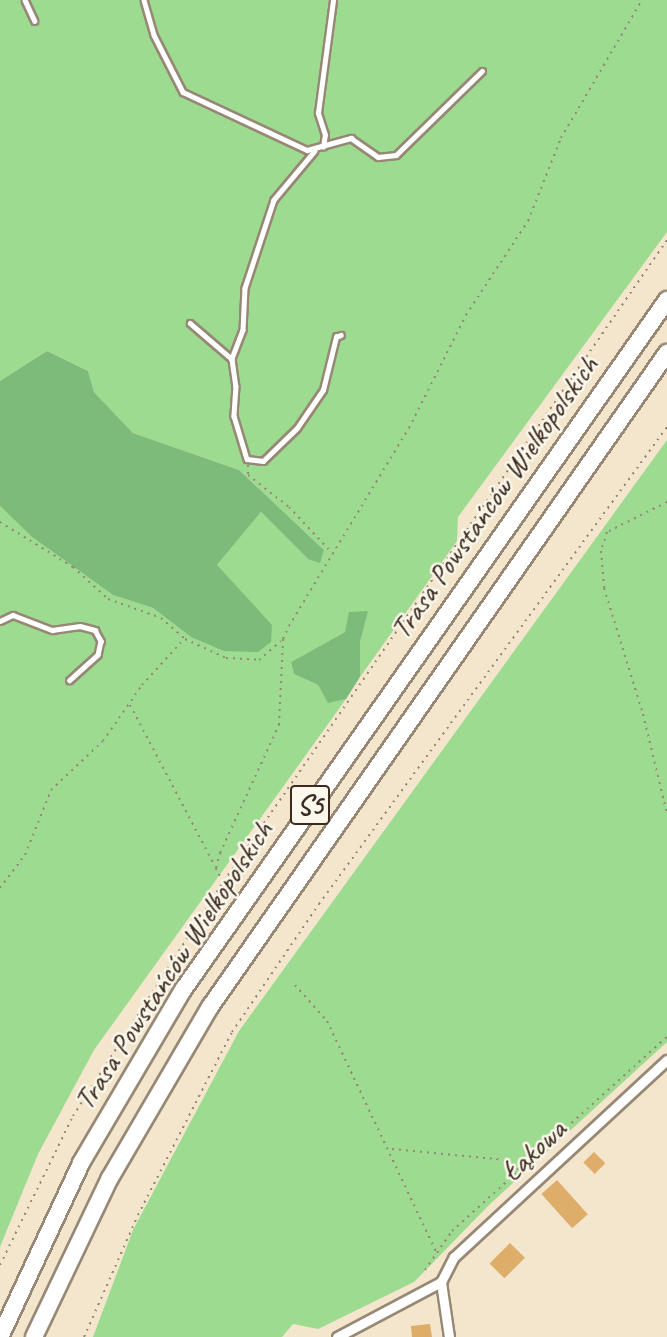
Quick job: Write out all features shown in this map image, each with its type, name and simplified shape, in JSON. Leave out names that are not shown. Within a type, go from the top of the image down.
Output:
[{"type":"highway","name":"Trasa Powstańców Wielkopolskich","points":[[0,1337],[81,1163],[183,990],[667,300]]},
{"type":"highway","name":"Trasa Powstańców Wielkopolskich","points":[[34,1337],[110,1178],[210,1007],[667,353]]},
{"type":"street","name":"Łąkowa","points":[[441,1282],[454,1257],[667,1060]]},
{"type":"street","points":[[337,1337],[441,1282],[449,1337]]},
{"type":"lane","points":[[25,0],[35,21]]},
{"type":"lane","points":[[144,0],[155,35],[183,92],[315,151]]},
{"type":"lane","points":[[322,148],[325,135],[318,113],[333,0]]},
{"type":"lane","points":[[341,335],[336,337],[326,383],[297,428],[263,461],[250,461],[234,416],[236,386],[232,359],[244,322],[245,288],[268,213],[286,183],[315,151],[354,138],[378,157],[396,155],[482,71]]},
{"type":"lane","points":[[190,323],[232,359]]},
{"type":"lane","points":[[0,621],[13,615],[52,630],[86,626],[95,630],[101,641],[98,655],[70,680]]},
{"type":"path","points":[[0,522],[73,567],[108,599],[161,618],[185,639],[240,662],[269,656],[283,639],[409,428],[456,332],[528,220],[561,138],[642,0]]},
{"type":"path","points":[[0,1265],[72,1115],[223,882],[667,240]]},
{"type":"path","points":[[84,1337],[138,1215],[232,1032],[319,904],[667,427]]},
{"type":"path","points":[[250,461],[248,475],[324,540],[334,554]]},
{"type":"path","points":[[667,502],[607,532],[601,551],[604,588],[643,714],[667,814]]},
{"type":"path","points":[[0,888],[25,855],[51,790],[103,741],[185,639]]},
{"type":"path","points":[[216,868],[279,725],[283,639]]},
{"type":"path","points":[[130,705],[223,882]]},
{"type":"path","points":[[295,985],[327,1021],[356,1089],[391,1149],[436,1252]]},
{"type":"path","points":[[425,1270],[452,1231],[667,1037]]},
{"type":"path","points":[[391,1149],[496,1158],[519,1168],[533,1183]]},
{"type":"green space","points":[[0,0],[667,0],[667,232],[458,517],[457,541],[360,677],[360,642],[367,612],[345,632],[291,662],[294,674],[318,685],[328,702],[346,699],[94,1050],[38,1154],[0,1247],[0,506],[32,537],[113,595],[153,608],[191,637],[232,583],[217,565],[261,512],[308,559],[324,550],[239,470],[133,433],[94,392],[88,371],[47,351],[0,381]]},
{"type":"green space","points":[[47,351],[88,371],[94,392],[133,433],[239,470],[324,550],[320,563],[308,559],[261,512],[217,565],[272,625],[271,642],[258,652],[224,651],[191,637],[153,608],[113,595],[32,537],[0,506],[0,381]]},
{"type":"green space","points":[[667,440],[667,1042],[490,1204],[414,1282],[318,1329],[293,1324],[282,1337],[93,1337],[133,1230],[239,1031]]},
{"type":"green space","points":[[368,611],[360,642],[360,677],[346,699],[328,703],[318,685],[294,674],[291,662],[345,632],[349,612]]},
{"type":"building","points":[[594,1152],[605,1163],[595,1174],[583,1163]]},
{"type":"building","points":[[557,1180],[588,1214],[572,1228],[541,1194]]},
{"type":"building","points":[[510,1243],[525,1258],[504,1278],[489,1264]]},
{"type":"building","points":[[430,1324],[432,1337],[412,1337],[411,1326]]}]
